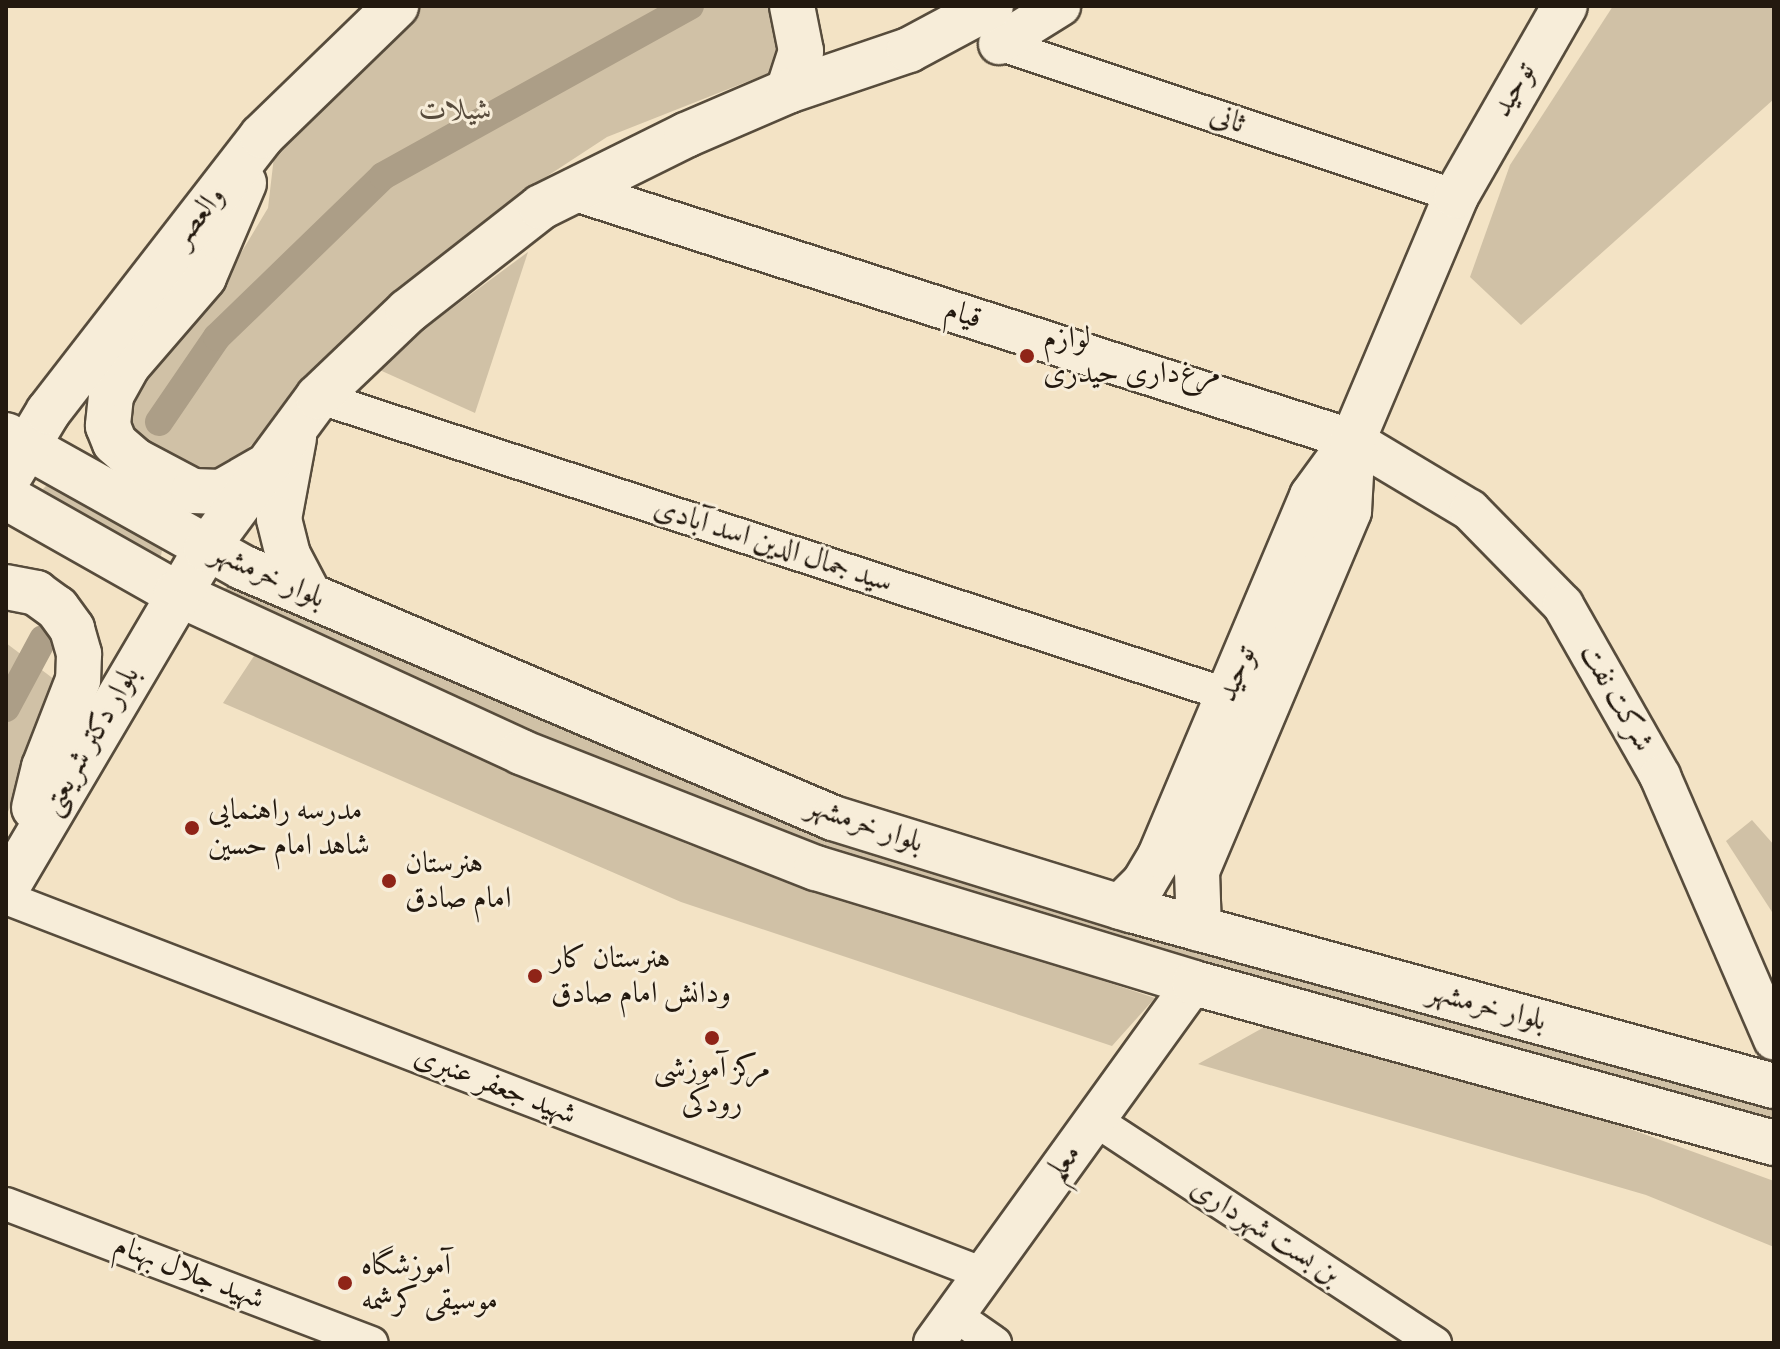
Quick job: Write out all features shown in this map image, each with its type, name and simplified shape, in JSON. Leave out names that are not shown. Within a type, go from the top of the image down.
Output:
[{"type":"main road","name":"والعصر","points":[[13,455],[262,136],[396,6]]},
{"type":"main road","points":[[788,91],[801,51],[792,6]]},
{"type":"main road","name":"توحید","points":[[1199,929],[1178,863],[1228,695],[1312,496],[1353,440],[1456,196],[1565,6]]},
{"type":"main road","name":"بلوار دکتر شریعتی","points":[[11,882],[176,593],[206,549],[307,412],[408,311],[490,244],[573,190],[788,91],[995,25]]},
{"type":"main road","points":[[262,136],[204,277],[128,365],[111,396],[108,426],[115,443],[136,461],[193,491],[221,492],[265,467]]},
{"type":"main road","points":[[307,412],[279,519],[288,555],[309,595]]},
{"type":"main road","name":"توحید","points":[[1120,907],[1144,883],[1178,863],[1349,511],[1353,440]]},
{"type":"main road","name":"بلوار خرمشهر","points":[[13,455],[206,549],[309,595],[833,818],[1120,907],[1774,1086]]},
{"type":"main road","name":"بلوار خرمشهر","points":[[6,497],[176,593],[521,752],[816,868],[1194,983],[1774,1143]]},
{"type":"main road","points":[[6,587],[36,593],[57,608],[72,629],[79,654],[78,680],[44,767],[11,882]]},
{"type":"street","points":[[995,25],[1060,6]]},
{"type":"street","name":"ثانی","points":[[995,25],[1456,196]]},
{"type":"street","name":"قیام","points":[[573,190],[1353,440]]},
{"type":"street","name":"سید جمال الدین اسد آبادی","points":[[307,412],[1228,695]]},
{"type":"street","name":"شرکت نفت","points":[[1353,440],[1470,510],[1563,605],[1660,776],[1763,980],[1774,1039]]},
{"type":"street","name":"شهید جعفر عنبری","points":[[11,882],[984,1274]]},
{"type":"street","name":"معلم","points":[[944,1329],[1194,983]]},
{"type":"street","name":"بن بست شهرداری","points":[[1095,1120],[1435,1343]]},
{"type":"street","name":"شهید جلال بهنام","points":[[6,1204],[371,1343]]},
{"type":"street","points":[[944,1329],[995,1343]]},
{"type":"green space","name":"شیلات","points":[[413,6],[770,6],[782,42],[779,69],[607,137],[526,190],[393,299],[220,477],[193,479],[120,432],[132,385],[232,268],[268,208],[275,148]]},
{"type":"green space","points":[[1613,6],[1774,6],[1774,99],[1521,325],[1470,277],[1510,165]]},
{"type":"green space","points":[[528,252],[475,413],[373,367]]},
{"type":"green space","points":[[46,486],[61,486],[163,546],[160,560],[39,493]]},
{"type":"green space","points":[[239,582],[831,829],[1774,1104],[1774,1130],[817,856],[230,602],[225,588]]},
{"type":"green space","points":[[6,643],[67,689],[6,816]]},
{"type":"green space","points":[[256,653],[689,845],[1155,998],[1112,1046],[681,902],[223,703]]},
{"type":"green space","points":[[1752,820],[1774,845],[1774,915],[1726,841]]},
{"type":"green space","points":[[1268,1025],[1547,1099],[1774,1181],[1774,1247],[1646,1195],[1198,1064]]},
{"type":"waterway","points":[[159,422],[217,337],[383,176],[690,6]]},
{"type":"waterway","points":[[6,708],[43,639]]},
{"type":"place","name":"لوازم مرغ‌داری حیدری","points":[[1027,356]]},
{"type":"place","name":"مدرسه راهنمایی شاهد امام حسین","points":[[192,828]]},
{"type":"place","name":"هنرستان امام صادق","points":[[389,881]]},
{"type":"place","name":"هنرستان کار ودانش امام صادق","points":[[535,976]]},
{"type":"place","name":"مرکز آموزشی رودکی","points":[[712,1038]]},
{"type":"place","name":"آموزشگاه موسیقی کرشمه","points":[[345,1283]]}]
